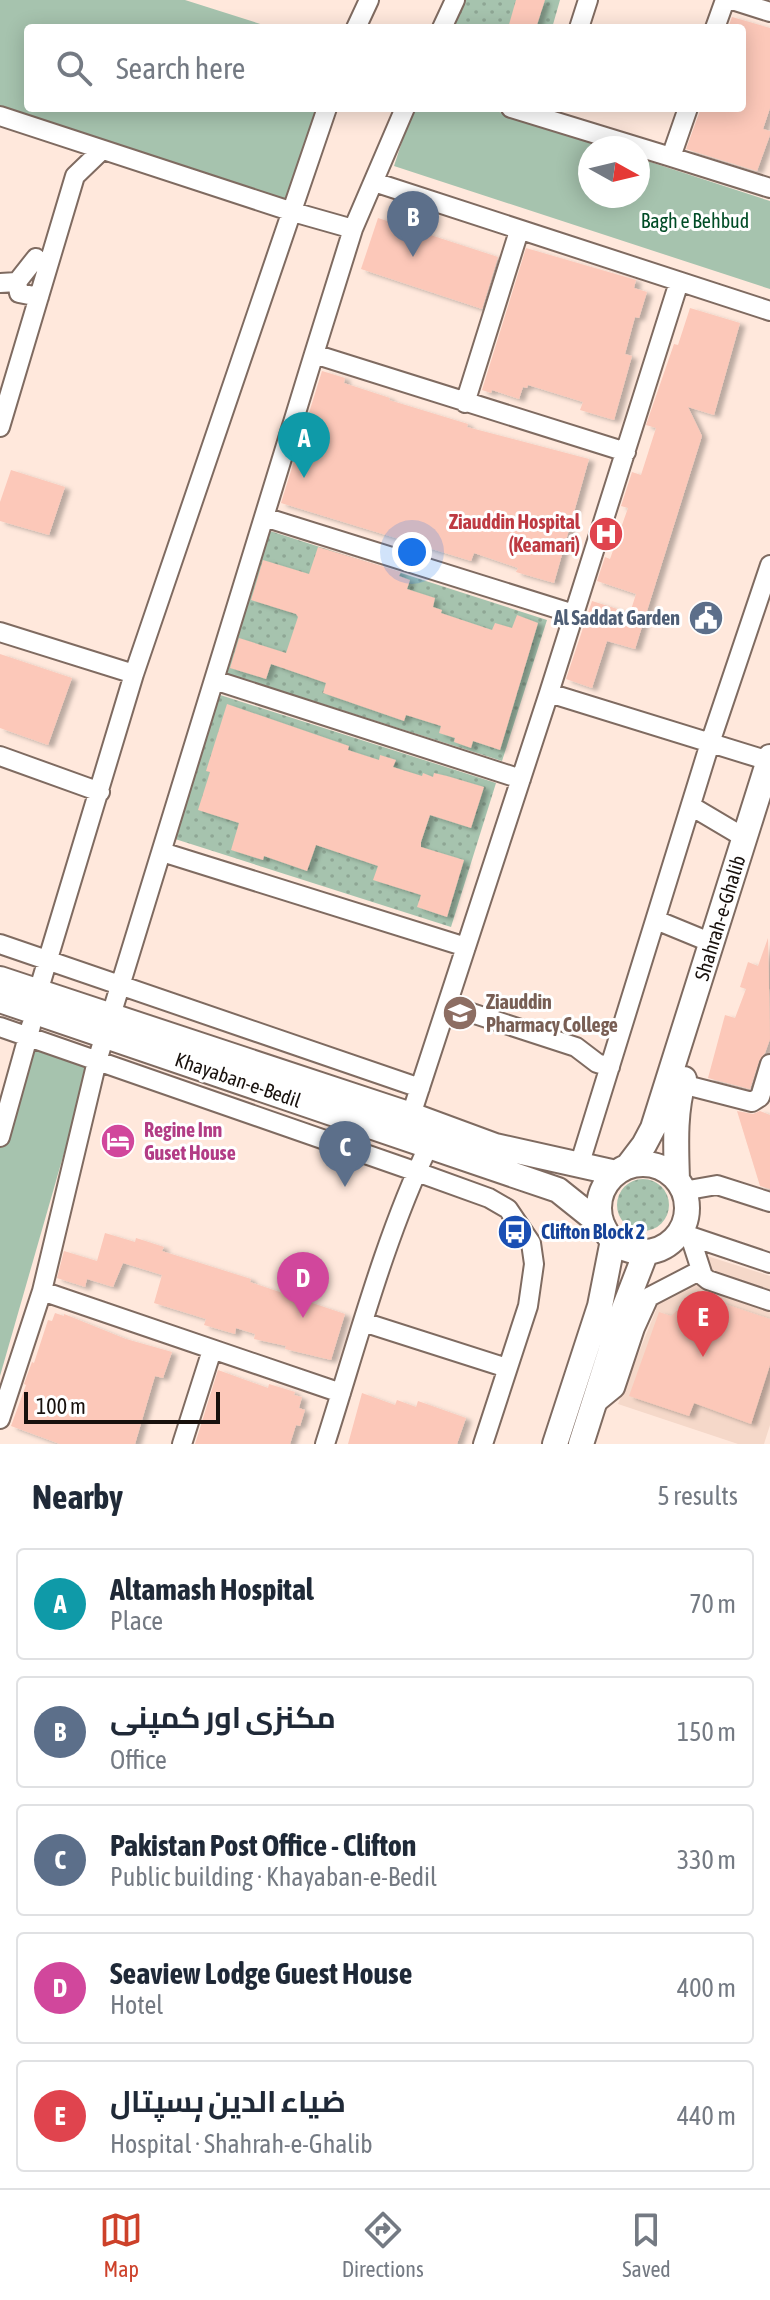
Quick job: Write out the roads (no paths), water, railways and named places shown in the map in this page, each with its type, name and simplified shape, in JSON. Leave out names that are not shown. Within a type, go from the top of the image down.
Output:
[{"type":"main road","name":"Shahrah-e-Ghalib","points":[[677,1086],[712,943],[769,759]]},
{"type":"main road","name":"Shahrah-e-Ghalib","points":[[677,1086],[770,803]]},
{"type":"main road","name":"Khayaban-e-Bedil","points":[[0,979],[34,1013]]},
{"type":"main road","name":"Khayaban-e-Bedil","points":[[0,1000],[34,1013],[108,1026],[411,1115],[495,1146],[579,1166],[622,1169]]},
{"type":"main road","name":"Khayaban-e-Bedil","points":[[108,1026],[558,1190],[608,1233]]},
{"type":"main road","points":[[555,1444],[600,1306],[608,1233],[599,1207],[603,1188],[622,1169],[653,1128],[677,1086]]},
{"type":"main road","points":[[608,1233],[628,1249],[646,1252],[684,1234],[686,1213],[680,1185],[676,1130],[677,1086]]},
{"type":"main road","points":[[622,1169],[646,1164],[663,1168],[680,1185]]},
{"type":"main road","points":[[581,1444],[593,1406],[640,1294],[646,1252]]},
{"type":"street","points":[[358,24],[369,0]]},
{"type":"street","points":[[444,24],[455,0]]},
{"type":"street","points":[[580,24],[588,0]]},
{"type":"street","points":[[716,24],[725,0]]},
{"type":"street","points":[[732,0],[770,12]]},
{"type":"street","points":[[0,1137],[48,959],[134,674],[326,112]]},
{"type":"street","points":[[0,1419],[42,1291],[97,1061],[314,354],[353,229],[403,112]]},
{"type":"street","points":[[671,157],[687,112]]},
{"type":"street","points":[[552,114],[671,157],[770,188]]},
{"type":"street","points":[[0,116],[353,229]]},
{"type":"street","points":[[0,427],[75,176],[102,150]]},
{"type":"street","points":[[374,182],[770,311]]},
{"type":"street","points":[[465,403],[519,231]]},
{"type":"street","points":[[36,258],[8,282],[19,293],[39,297]]},
{"type":"street","points":[[411,1115],[679,282]]},
{"type":"street","points":[[314,354],[626,452]]},
{"type":"street","points":[[264,517],[574,614]]},
{"type":"street","points":[[579,1166],[710,743],[770,565]]},
{"type":"street","points":[[0,632],[134,674]]},
{"type":"street","points":[[214,680],[521,779]]},
{"type":"street","points":[[549,693],[769,759]]},
{"type":"street","points":[[0,756],[100,792]]},
{"type":"street","points":[[691,806],[745,838]]},
{"type":"street","points":[[162,852],[466,947]]},
{"type":"street","points":[[656,920],[712,943]]},
{"type":"street","points":[[0,944],[420,1088]]},
{"type":"street","points":[[447,1005],[576,1047],[597,1063],[610,1067]]},
{"type":"street","points":[[0,1027],[34,1013]]},
{"type":"street","points":[[34,1013],[97,1061],[417,1172],[489,1198],[508,1209],[531,1243],[534,1264],[528,1306],[483,1444]]},
{"type":"street","points":[[763,1105],[760,1097],[770,1064]]},
{"type":"street","points":[[677,1086],[763,1105]]},
{"type":"street","points":[[325,1444],[363,1322],[429,1145]]},
{"type":"street","points":[[680,1185],[717,1185],[770,1202]]},
{"type":"street","points":[[684,1234],[770,1263]]},
{"type":"street","points":[[684,1234],[710,1282],[770,1301]]},
{"type":"street","points":[[640,1294],[701,1270]]},
{"type":"street","points":[[42,1291],[341,1393]]},
{"type":"street","points":[[363,1322],[507,1368]]},
{"type":"street","points":[[182,1444],[212,1350]]},
{"type":"place","name":"مکنزی اور کمپنی","points":[[413,257]]},
{"type":"place","name":"Altamash Hospital","points":[[304,478]]},
{"type":"place","name":"Ziauddin Hospital (Keamari)","points":[[606,534]]},
{"type":"place","name":"Al Saddat Garden","points":[[706,618]]},
{"type":"place","name":"Ziauddin Pharmacy College","points":[[460,1013]]},
{"type":"place","name":"Regine Inn Guset House","points":[[118,1141]]},
{"type":"place","name":"Pakistan Post Office - Clifton","points":[[345,1187]]},
{"type":"place","name":"Clifton Block 2","points":[[515,1232]]},
{"type":"place","name":"Seaview Lodge Guest House","points":[[303,1318]]},
{"type":"place","name":"ضیاء الدین ہسپتال","points":[[703,1357]]},
{"type":"park label","name":"Bagh e Behbud","points":[[695,221]]}]
